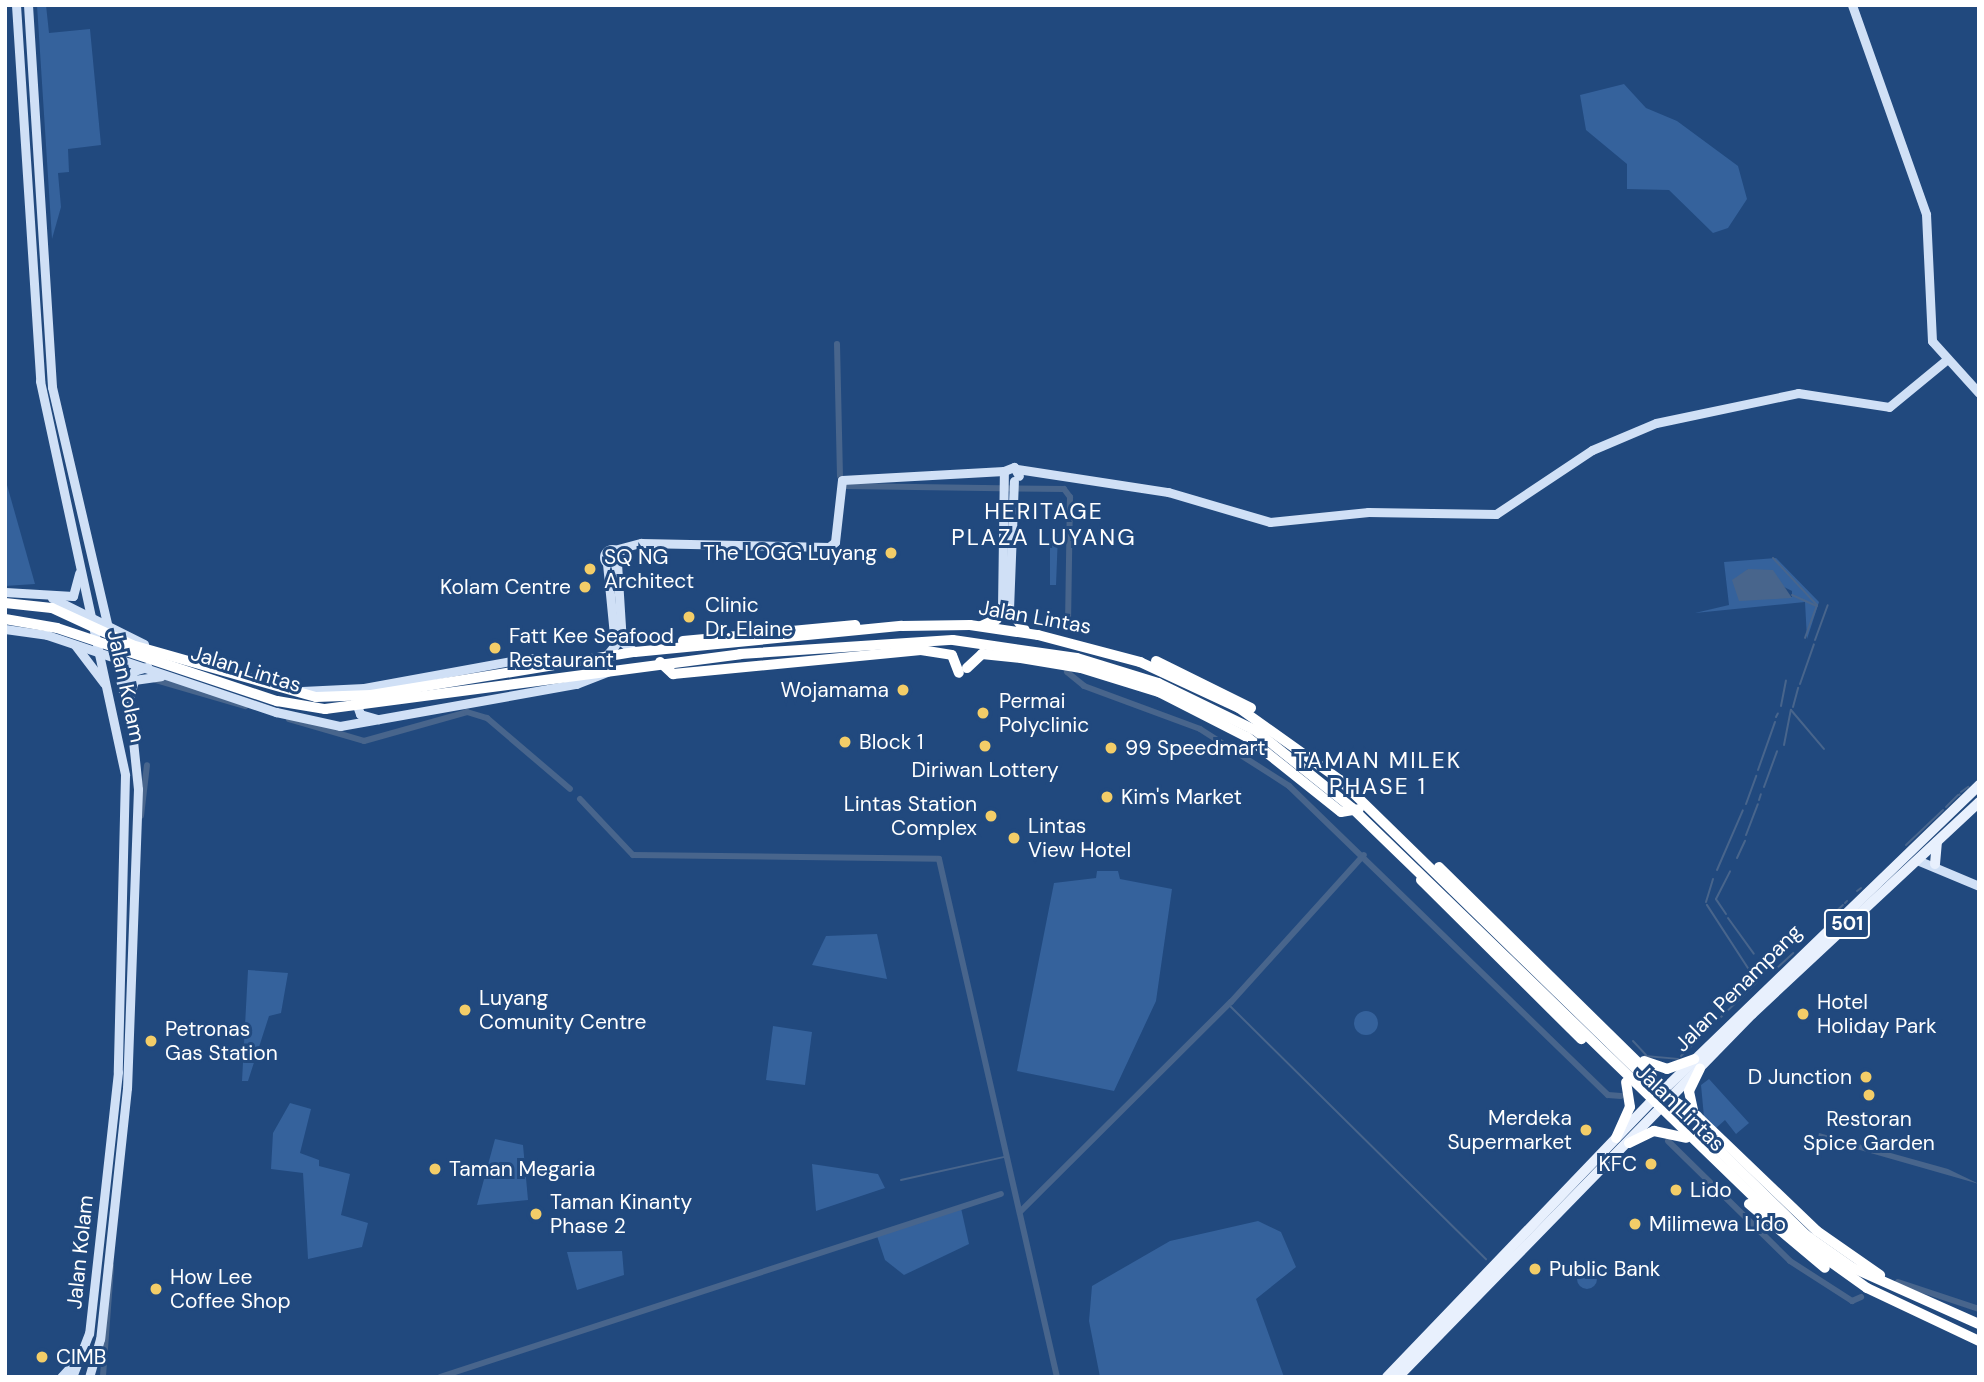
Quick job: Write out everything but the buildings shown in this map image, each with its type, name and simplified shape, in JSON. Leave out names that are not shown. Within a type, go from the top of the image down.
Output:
[{"type":"highway","name":"Jalan Lintas","points":[[5,603],[52,608],[166,656],[316,697],[371,695],[635,652],[871,629],[981,626],[1104,649],[1205,690],[1291,741],[1421,857],[1474,897],[1625,1046],[1671,1100],[1697,1116],[1788,1207],[1900,1289]]},
{"type":"highway","points":[[981,626],[997,619],[1006,608],[1015,625],[1038,635]]},
{"type":"highway","name":"Jalan Lintas","points":[[5,619],[57,628],[311,708],[368,707],[607,671],[931,640],[1049,652],[1135,676],[1207,703],[1255,730],[1352,808],[1413,869],[1480,944],[1660,1112],[1770,1226],[1870,1292],[1979,1341]]},
{"type":"highway","points":[[871,629],[759,633],[674,641],[662,648],[660,662],[673,674],[857,655],[943,651],[963,671]]},
{"type":"highway","points":[[931,640],[958,652],[963,671]]},
{"type":"highway","points":[[857,655],[914,641]]},
{"type":"highway","points":[[963,671],[972,654],[984,649],[1049,652]]},
{"type":"highway","points":[[1104,649],[1171,665],[1250,707],[1360,790],[1357,811],[1341,812],[1247,737],[1162,694],[1135,676]]},
{"type":"highway","points":[[963,671],[982,654],[1021,657],[1095,671],[1162,694]]},
{"type":"highway","name":"Jalan Lintas","points":[[1421,857],[1797,1226],[1853,1268],[1979,1324]]},
{"type":"highway","name":"Jalan Lintas","points":[[1413,869],[1436,887],[1769,1214],[1838,1270],[1870,1292]]},
{"type":"highway","points":[[1625,1046],[1655,1068],[1697,1064],[1689,1101],[1697,1116]]},
{"type":"highway","points":[[1616,1138],[1630,1107],[1626,1082],[1641,1083],[1641,1065]]},
{"type":"highway","points":[[1629,1143],[1654,1131],[1683,1135],[1679,1115],[1697,1116]]},
{"type":"main road","name":"Jalan Kolam","points":[[16,5],[40,381],[125,775],[124,1001],[116,1096],[85,1348],[72,1377]]},
{"type":"main road","name":"Jalan Kolam","points":[[28,5],[52,387],[123,687],[138,789],[134,964],[127,1088],[100,1339],[89,1377]]},
{"type":"main road","points":[[1852,5],[1920,191],[1929,327],[1945,361],[1979,393]]},
{"type":"main road","points":[[25,153],[36,142]]},
{"type":"main road","points":[[635,652],[622,642],[614,563],[606,553],[647,544],[829,547],[835,542],[842,480],[1011,481],[1033,474],[1168,492],[1270,522],[1368,512],[1496,514],[1592,450],[1656,424],[1798,393],[1889,407],[1945,361]]},
{"type":"main road","points":[[1006,608],[1011,481]]},
{"type":"main road","points":[[614,563],[647,544]]},
{"type":"main road","points":[[5,592],[52,598],[76,592],[78,558]]},
{"type":"main road","points":[[606,656],[615,645],[614,563]]},
{"type":"main road","points":[[87,592],[93,593],[94,572]]},
{"type":"main road","name":"Jalan Lintas","points":[[52,598],[108,627],[295,690],[379,684],[527,658],[578,661]]},
{"type":"main road","points":[[5,629],[69,636],[76,630],[62,604]]},
{"type":"main road","name":"Jalan Lintas","points":[[47,635],[100,650],[246,702],[333,726],[576,684],[607,671]]},
{"type":"main road","points":[[73,643],[108,690]]},
{"type":"main road","points":[[123,687],[134,671],[149,667]]},
{"type":"main road","points":[[128,711],[131,686],[146,674],[246,702]]},
{"type":"main road","points":[[379,684],[361,693],[354,705],[359,714],[380,720]]},
{"type":"main road","name":"Jalan Penampang","points":[[1387,1377],[1558,1217],[1671,1100],[1697,1064],[1898,862],[1979,786]]},
{"type":"main road","name":"Jalan Penampang","points":[[1398,1377],[1662,1091],[1697,1064],[1979,802]]},
{"type":"main road","points":[[1935,864],[1939,838]]},
{"type":"main road","points":[[1918,857],[1919,842]]},
{"type":"main road","points":[[1918,857],[1954,877],[1979,886]]},
{"type":"main road","points":[[1898,862],[1918,857],[1935,864],[1954,877]]},
{"type":"main road","points":[[124,1001],[129,1001],[134,964]]},
{"type":"main road","points":[[116,1096],[127,1088]]},
{"type":"main road","points":[[1544,1218],[1558,1217]]},
{"type":"main road","points":[[61,1377],[85,1348]]},
{"type":"shaded area","points":[[37,5],[46,5],[49,33],[90,29],[101,145],[68,149],[69,172],[58,173],[61,207],[52,239]]},
{"type":"shaded area","points":[[1624,84],[1646,108],[1677,121],[1738,166],[1747,199],[1728,228],[1713,233],[1669,190],[1627,189],[1627,164],[1586,130],[1580,95]]},
{"type":"shaded area","points":[[5,484],[7,485],[35,584],[5,586]]},
{"type":"shaded area","points":[[1050,533],[1058,534],[1056,585],[1050,585]]},
{"type":"shaded area","points":[[1776,558],[1819,602],[1807,639],[1805,602],[1695,613],[1729,605],[1724,562]],"holes":[[[1748,569],[1792,591],[1792,597],[1737,589]]]},
{"type":"shaded area","points":[[1748,569],[1773,570],[1792,598],[1739,601],[1732,580]]},
{"type":"shaded area","points":[[1097,871],[1118,871],[1120,879],[1172,889],[1156,1001],[1114,1091],[1017,1071],[1054,883],[1096,878]]},
{"type":"shaded area","points":[[877,934],[887,979],[812,965],[826,936]]},
{"type":"shaded area","points":[[248,970],[288,973],[281,1013],[269,1016],[248,1081],[242,1081]]},
{"type":"shaded area","points":[[1366,1011],[1375,1014],[1378,1023],[1375,1032],[1366,1035],[1357,1032],[1354,1023],[1357,1014]]},
{"type":"shaded area","points":[[773,1026],[812,1032],[805,1085],[766,1080]]},
{"type":"shaded area","points":[[1709,1079],[1749,1123],[1736,1134],[1725,1120],[1715,1129],[1704,1117],[1701,1085]]},
{"type":"shaded area","points":[[290,1103],[311,1109],[300,1153],[319,1160],[319,1166],[350,1174],[341,1215],[368,1223],[362,1247],[308,1259],[303,1173],[271,1169],[273,1133]]},
{"type":"shaded area","points":[[1819,1133],[1948,1169],[1979,1184],[1818,1138]]},
{"type":"shaded area","points":[[495,1139],[523,1145],[528,1200],[477,1205]]},
{"type":"shaded area","points":[[812,1164],[878,1174],[885,1188],[816,1211]]},
{"type":"shaded area","points":[[961,1208],[969,1244],[904,1275],[885,1260],[877,1236]]},
{"type":"shaded area","points":[[1258,1221],[1281,1232],[1296,1267],[1256,1299],[1284,1377],[1100,1377],[1089,1321],[1092,1286],[1170,1241]]},
{"type":"shaded area","points":[[622,1251],[624,1275],[577,1290],[567,1252]]},
{"type":"shaded area","points":[[1587,1269],[1594,1272],[1597,1279],[1594,1286],[1587,1289],[1580,1286],[1577,1279],[1580,1272]]},
{"type":"waterway","points":[[837,344],[840,476]]},
{"type":"waterway","points":[[845,486],[1064,489],[1070,497],[1068,629]]},
{"type":"waterway","points":[[1773,558],[1817,605],[1805,638]]},
{"type":"waterway","points":[[1792,595],[1817,606]]},
{"type":"waterway","points":[[1815,640],[1828,605]]},
{"type":"waterway","points":[[1800,684],[1814,644]]},
{"type":"waterway","points":[[1067,672],[1084,686],[1200,729],[1289,786],[1608,1095],[1621,1096]]},
{"type":"waterway","points":[[156,680],[245,706]]},
{"type":"waterway","points":[[1781,706],[1786,680]]},
{"type":"waterway","points":[[1793,707],[1798,688]]},
{"type":"waterway","points":[[1784,745],[1791,710],[1824,749]]},
{"type":"waterway","points":[[289,719],[364,741],[467,712],[487,718],[570,789]]},
{"type":"waterway","points":[[1776,717],[1778,713]]},
{"type":"waterway","points":[[1758,770],[1775,722]]},
{"type":"waterway","points":[[1764,787],[1777,751]]},
{"type":"waterway","points":[[141,816],[147,765]]},
{"type":"waterway","points":[[1746,804],[1756,776]]},
{"type":"waterway","points":[[1961,792],[1968,787]]},
{"type":"waterway","points":[[1759,800],[1761,794]]},
{"type":"waterway","points":[[1946,807],[1958,795]]},
{"type":"waterway","points":[[580,799],[633,855],[939,859],[1057,1377]]},
{"type":"waterway","points":[[1746,835],[1758,804]]},
{"type":"waterway","points":[[1717,870],[1743,810]]},
{"type":"waterway","points":[[1906,845],[1943,810]]},
{"type":"waterway","points":[[1737,858],[1745,841]]},
{"type":"waterway","points":[[1020,1212],[1231,1002],[1364,855]]},
{"type":"waterway","points":[[1726,914],[1716,899],[1730,871]]},
{"type":"waterway","points":[[1706,902],[1713,879]]},
{"type":"waterway","points":[[1857,891],[1861,888]]},
{"type":"waterway","points":[[1681,1056],[1757,982],[1707,905]]},
{"type":"waterway","points":[[1829,918],[1843,905]]},
{"type":"waterway","points":[[1728,918],[1754,954]]},
{"type":"waterway","points":[[1761,962],[1775,970],[1793,953]]},
{"type":"waterway","points":[[1228,1004],[1486,1259]]},
{"type":"waterway","points":[[1633,1041],[1646,1055]]},
{"type":"waterway","points":[[1645,1056],[1678,1059]]},
{"type":"waterway","points":[[1668,1141],[1790,1261],[1852,1301],[1861,1297]]},
{"type":"waterway","points":[[901,1180],[1004,1157]]},
{"type":"waterway","points":[[440,1377],[1001,1194]]},
{"type":"waterway","points":[[103,1376],[111,1266]]},
{"type":"waterway","points":[[1898,1282],[1979,1309]]},
{"type":"place","name":"The LOGG Luyang","points":[[891,553]]},
{"type":"place","name":"SQ NG Architect","points":[[590,569]]},
{"type":"place","name":"Kolam Centre","points":[[585,587]]},
{"type":"place","name":"Clinic Dr. Elaine","points":[[689,617]]},
{"type":"place","name":"Fatt Kee Seafood Restaurant","points":[[495,648]]},
{"type":"place","name":"Wojamama","points":[[903,690]]},
{"type":"place","name":"Permai Polyclinic","points":[[983,713]]},
{"type":"place","name":"Block 1","points":[[845,742]]},
{"type":"place","name":"Diriwan Lottery","points":[[985,746]]},
{"type":"place","name":"99 Speedmart","points":[[1111,748]]},
{"type":"place","name":"Kim's Market","points":[[1107,797]]},
{"type":"place","name":"Lintas Station Complex","points":[[991,816]]},
{"type":"place","name":"Lintas View Hotel","points":[[1014,838]]},
{"type":"place","name":"Luyang Comunity Centre","points":[[465,1010]]},
{"type":"place","name":"Hotel Holiday Park","points":[[1803,1014]]},
{"type":"place","name":"Petronas Gas Station","points":[[151,1041]]},
{"type":"place","name":"D Junction","points":[[1866,1077]]},
{"type":"place","name":"Restoran Spice Garden","points":[[1869,1095]]},
{"type":"place","name":"Merdeka Supermarket","points":[[1586,1130]]},
{"type":"place","name":"KFC","points":[[1651,1164]]},
{"type":"place","name":"Taman Megaria","points":[[435,1169]]},
{"type":"place","name":"Lido","points":[[1676,1190]]},
{"type":"place","name":"Taman Kinanty Phase 2","points":[[536,1214]]},
{"type":"place","name":"Milimewa Lido","points":[[1635,1224]]},
{"type":"place","name":"Public Bank","points":[[1535,1269]]},
{"type":"place","name":"How Lee Coffee Shop","points":[[156,1289]]},
{"type":"place","name":"CIMB","points":[[42,1357]]},
{"type":"district","name":"HERITAGE PLAZA LUYANG","points":[[1044,524]]},
{"type":"district","name":"TAMAN MILEK PHASE 1","points":[[1378,773]]}]
